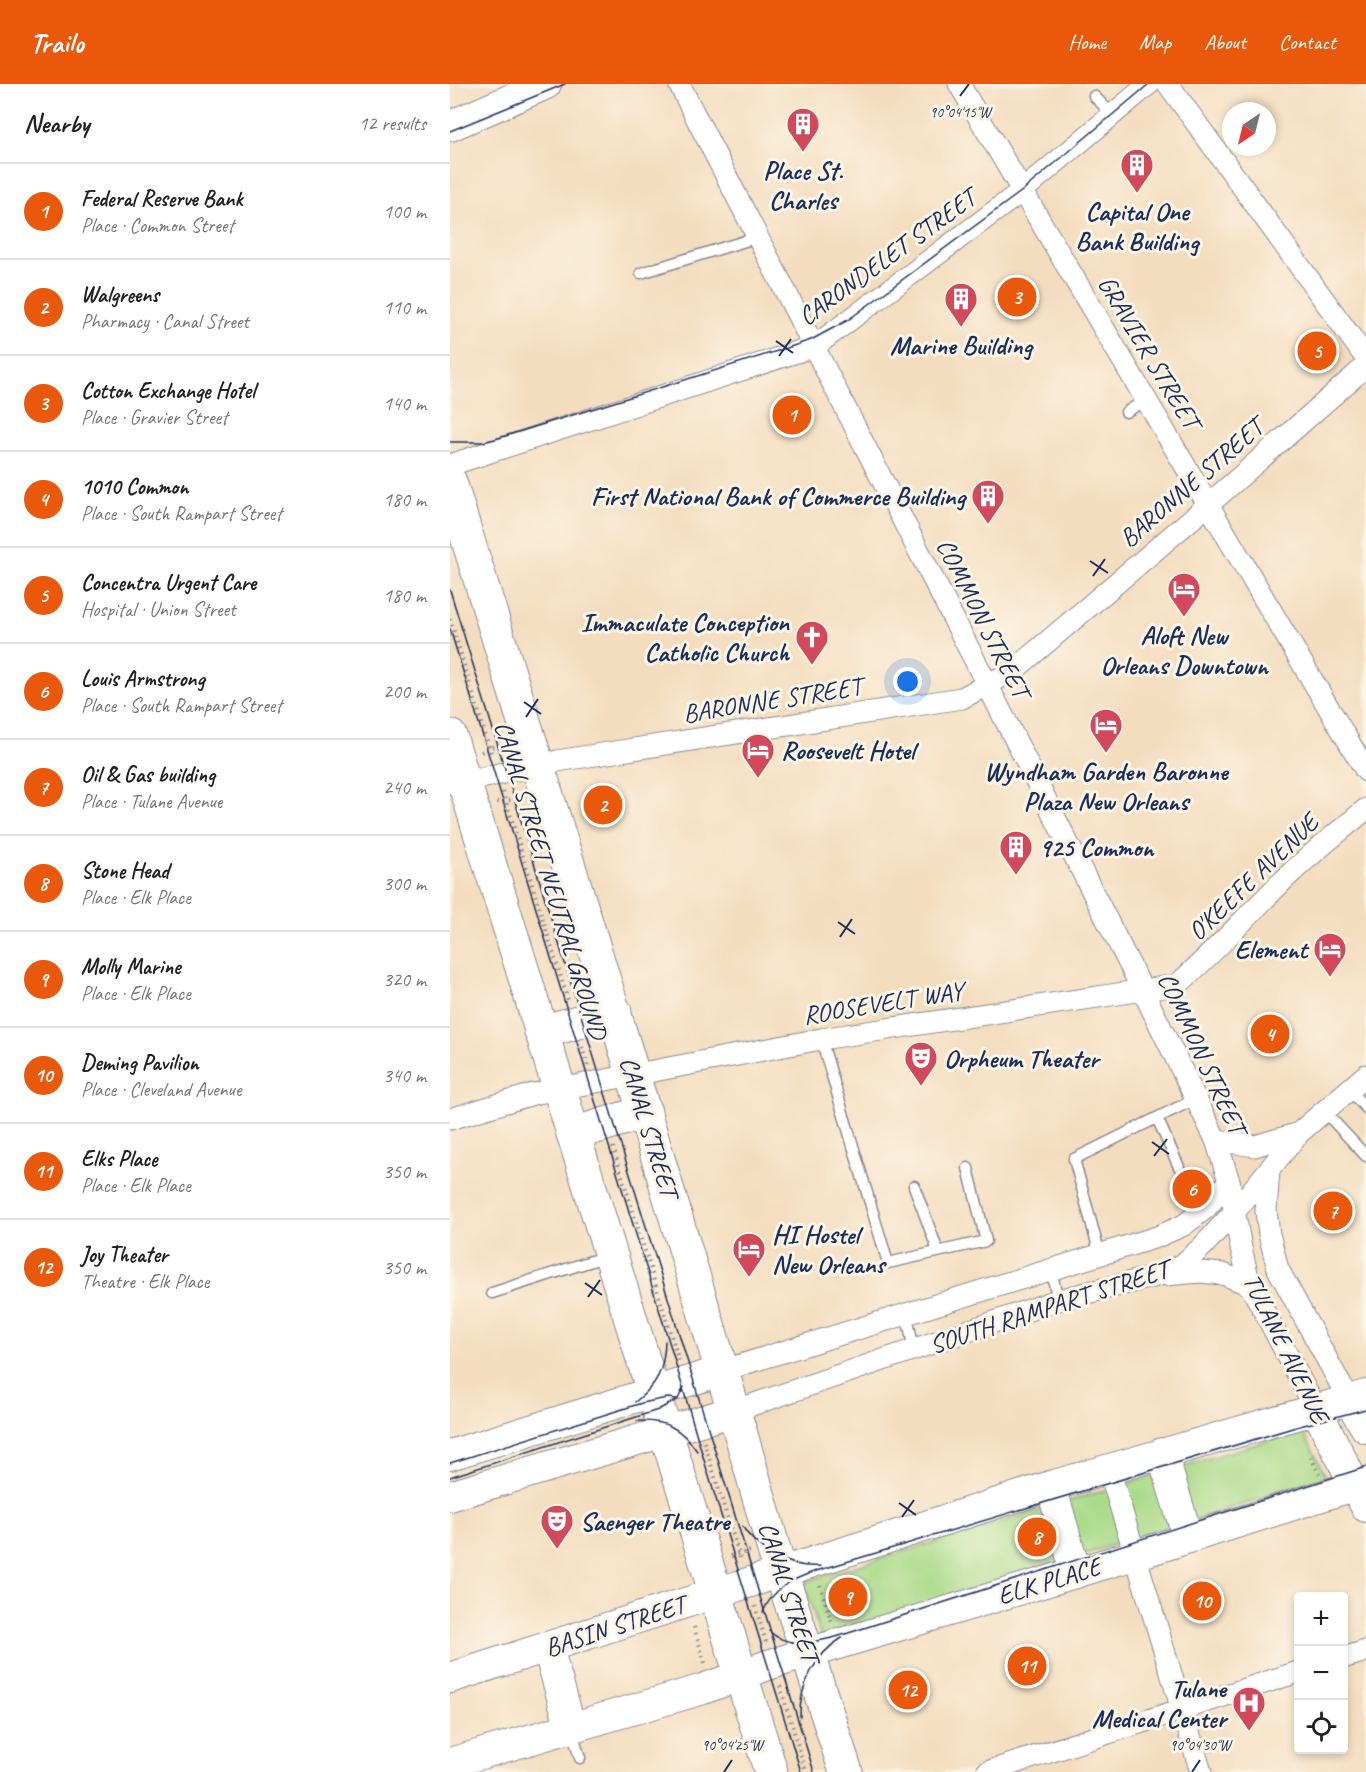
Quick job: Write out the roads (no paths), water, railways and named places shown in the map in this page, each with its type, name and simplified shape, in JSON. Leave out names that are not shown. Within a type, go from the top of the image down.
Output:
[{"type":"main road","points":[[450,126],[546,84]]},
{"type":"main road","name":"CANAL STREET","points":[[450,482],[615,1012],[780,1571],[846,1772]]},
{"type":"main road","points":[[460,764],[771,1772]]},
{"type":"main road","points":[[541,1032],[615,1012]]},
{"type":"main road","points":[[573,1134],[645,1112]]},
{"type":"main road","points":[[450,1455],[721,1371]]},
{"type":"main road","points":[[780,1571],[1051,1486],[1358,1397]]},
{"type":"main road","name":"TULANE AVENUE","points":[[1358,1397],[1366,1428]]},
{"type":"main road","name":"TULANE AVENUE","points":[[1316,1409],[1363,1492]]},
{"type":"main road","name":"SOUTH RAMPART STREET","points":[[450,1496],[734,1411]]},
{"type":"main road","points":[[1162,1454],[1188,1538]]},
{"type":"main road","points":[[1051,1486],[1076,1573]]},
{"type":"main road","name":"ELK PLACE","points":[[741,1675],[1188,1538],[1363,1492]]},
{"type":"main road","name":"BASIN STREET","points":[[450,1678],[780,1571]]},
{"type":"main road","points":[[548,1648],[571,1728]]},
{"type":"main road","points":[[450,1763],[703,1689],[741,1675]]},
{"type":"street","name":"COMMON STREET","points":[[679,84],[1142,989],[1215,1140],[1229,1181]]},
{"type":"street","name":"GRAVIER STREET","points":[[959,84],[1366,771]]},
{"type":"street","name":"CARONDELET STREET","points":[[450,465],[814,346],[1022,191],[1149,84]]},
{"type":"street","points":[[1168,84],[1366,358]]},
{"type":"street","name":"BARONNE STREET","points":[[460,764],[498,773],[538,764],[962,698],[1012,671],[1208,505],[1366,366]]},
{"type":"street","name":"O'KEEFE AVENUE","points":[[1142,989],[1177,985],[1207,959],[1292,872],[1366,809]]},
{"type":"street","name":"ROOSEVELT WAY","points":[[450,1119],[533,1094],[559,1089],[821,1040],[1142,989]]},
{"type":"street","name":"SOUTH RAMPART STREET","points":[[734,1411],[1058,1300],[1160,1275],[1182,1265],[1236,1210],[1299,1133],[1366,1075]]},
{"type":"street","points":[[1215,1140],[1255,1146],[1299,1133]]},
{"type":"street","name":"TULANE AVENUE","points":[[1269,1170],[1266,1211],[1278,1269],[1358,1397]]},
{"type":"street","name":"SOUTH RAMPART STREET","points":[[721,1371],[907,1316],[1157,1237],[1184,1225],[1206,1208],[1229,1181]]},
{"type":"street","name":"TULANE AVENUE","points":[[1229,1181],[1250,1285],[1316,1409]]},
{"type":"street","points":[[1160,1275],[1199,1272],[1223,1274],[1250,1285]]},
{"type":"street","points":[[1109,1469],[1201,1772]]},
{"type":"street","points":[[987,1772],[1294,1674]]},
{"type":"lane","points":[[1094,96],[1112,114]]},
{"type":"lane","points":[[641,273],[758,237]]},
{"type":"lane","points":[[1126,412],[1146,400]]},
{"type":"lane","points":[[821,1040],[888,1263],[986,1241],[968,1168]]},
{"type":"lane","points":[[1349,1090],[1366,1108]]},
{"type":"lane","points":[[1100,1255],[1074,1159],[1196,1099]]},
{"type":"lane","points":[[1324,1111],[1366,1156]]},
{"type":"lane","points":[[1157,1118],[1179,1167]]},
{"type":"lane","points":[[914,1186],[938,1251]]},
{"type":"lane","points":[[492,1293],[610,1255]]},
{"type":"lane","points":[[1051,1270],[1058,1300]]},
{"type":"lane","points":[[907,1316],[914,1350]]},
{"type":"lane","points":[[571,1728],[580,1758]]},
{"type":"tram line","points":[[450,131],[565,84]]},
{"type":"tram line","points":[[450,442],[483,442],[499,438],[811,340],[848,320],[1022,191],[1149,84]]},
{"type":"tram line","points":[[450,590],[814,1772]]},
{"type":"tram line","points":[[450,629],[801,1772]]},
{"type":"tram line","points":[[635,1402],[649,1389],[658,1376],[665,1341]]},
{"type":"tram line","points":[[450,1477],[658,1410],[678,1399],[684,1387]]},
{"type":"tram line","points":[[450,1463],[642,1403],[667,1398],[677,1399]]},
{"type":"tram line","points":[[763,1612],[772,1597],[785,1585],[816,1571],[1296,1427],[1366,1409]]},
{"type":"tram line","points":[[637,1421],[656,1422],[672,1427],[685,1436],[697,1451]]},
{"type":"tram line","points":[[769,1631],[776,1637],[801,1643],[836,1637],[1366,1467]]},
{"type":"tram line","points":[[742,1526],[757,1543],[776,1556],[798,1565],[821,1566]]},
{"type":"tram line","points":[[800,1717],[802,1694],[810,1672],[824,1653],[842,1638]]},
{"type":"place","name":"Place St. Charles","points":[[803,153]]},
{"type":"place","name":"Capital One Bank Building","points":[[1137,194]]},
{"type":"place","name":"Cotton Exchange Hotel","points":[[1017,297]]},
{"type":"place","name":"Marine Building","points":[[961,328]]},
{"type":"place","name":"Concentra Urgent Care","points":[[1317,351]]},
{"type":"place","name":"Federal Reserve Bank","points":[[792,415]]},
{"type":"place","name":"First National Bank of Commerce Building","points":[[988,525]]},
{"type":"place","name":"Aloft New Orleans Downtown","points":[[1184,618]]},
{"type":"place","name":"Immaculate Conception Catholic Church","points":[[812,666]]},
{"type":"place","name":"Wyndham Garden Baronne Plaza New Orleans","points":[[1106,754]]},
{"type":"place","name":"Roosevelt Hotel","points":[[758,779]]},
{"type":"place","name":"Walgreens","points":[[603,805]]},
{"type":"place","name":"925 Common","points":[[1016,876]]},
{"type":"place","name":"Element","points":[[1330,978]]},
{"type":"place","name":"1010 Common","points":[[1270,1034]]},
{"type":"place","name":"Orpheum Theater","points":[[921,1087]]},
{"type":"place","name":"Louis Armstrong","points":[[1192,1189]]},
{"type":"place","name":"Oil & Gas building","points":[[1333,1211]]},
{"type":"place","name":"HI Hostel New Orleans","points":[[749,1278]]},
{"type":"place","name":"Stone Head","points":[[1037,1537]]},
{"type":"place","name":"Saenger Theatre","points":[[557,1550]]},
{"type":"place","name":"Molly Marine","points":[[848,1597]]},
{"type":"place","name":"Deming Pavilion","points":[[1202,1601]]},
{"type":"place","name":"Elks Place","points":[[1027,1666]]},
{"type":"place","name":"Joy Theater","points":[[908,1690]]},
{"type":"place","name":"Tulane Medical Center","points":[[1249,1732]]}]
